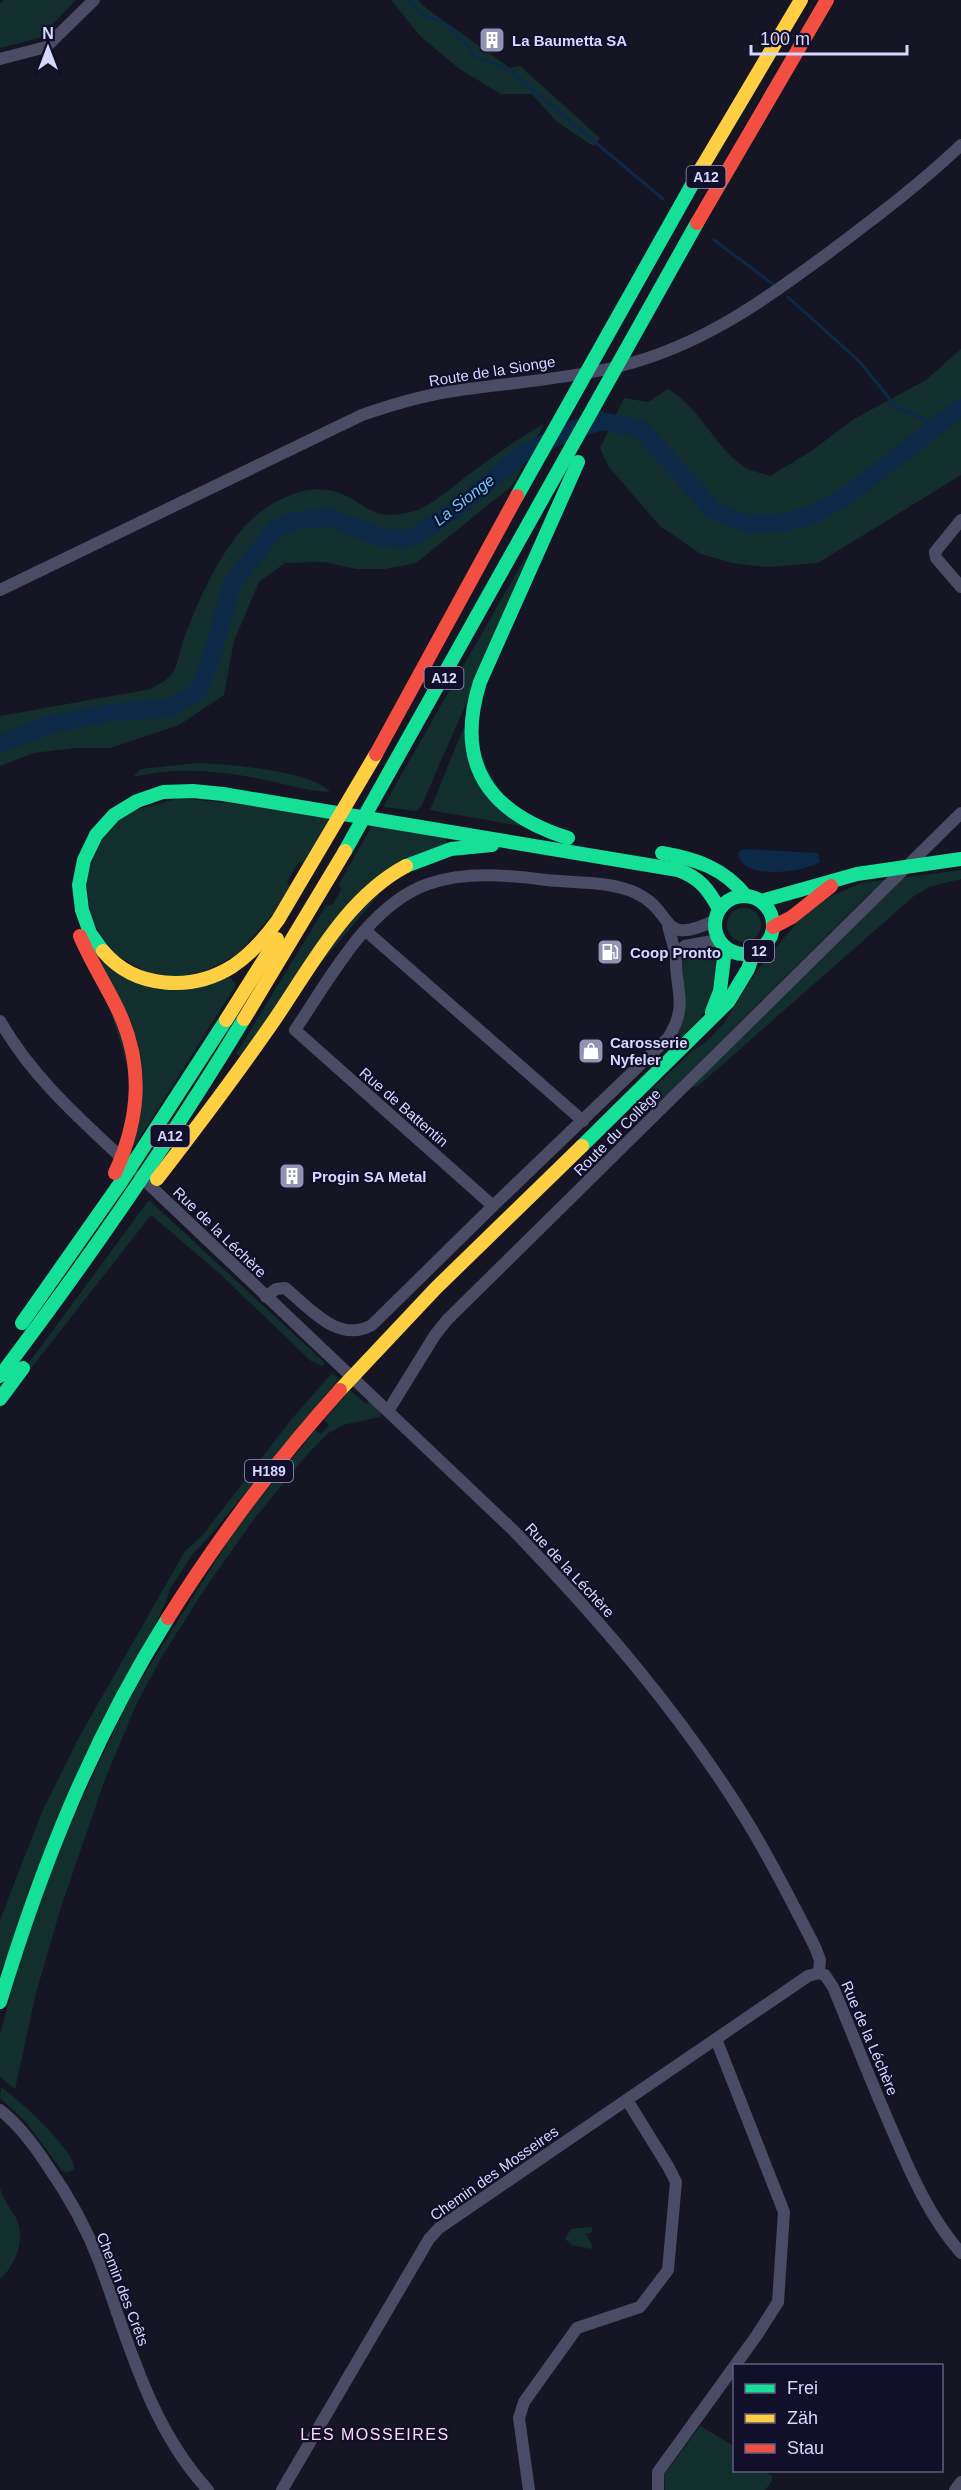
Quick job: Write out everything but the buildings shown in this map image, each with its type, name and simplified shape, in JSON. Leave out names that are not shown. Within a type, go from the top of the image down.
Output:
[{"type":"highway","points":[[599,358],[717,142],[801,0]]},
{"type":"highway","name":"A12","points":[[12,1336],[163,1121],[295,911],[599,358],[810,0]]},
{"type":"highway","name":"A12","points":[[0,1376],[126,1202],[263,991],[402,752],[733,159],[827,0]]},
{"type":"highway","points":[[568,838],[519,818],[491,793],[478,772],[473,757],[470,723],[473,703],[480,682],[626,350]]},
{"type":"highway","points":[[315,804],[192,791],[160,793],[129,804],[110,818],[99,830],[84,857],[80,879],[80,899],[84,919],[91,934],[104,952],[121,968],[144,979],[168,984],[190,983],[212,978],[234,965],[259,944],[273,928],[335,825],[536,473]]},
{"type":"highway","points":[[78,1245],[126,1150],[136,1115],[138,1088],[134,1052],[127,1031],[86,949],[74,916],[71,897],[71,875],[82,839],[101,814],[119,799],[137,790],[160,783],[211,783],[315,804],[403,818],[568,838],[695,859],[729,876],[746,896]]},
{"type":"highway","points":[[403,818],[532,845],[685,872],[706,885],[717,915]]},
{"type":"highway","points":[[0,1399],[342,925],[365,898],[398,870],[438,852],[468,846],[532,845]]},
{"type":"highway","name":"12","points":[[708,1020],[732,997],[748,969],[753,954],[767,944],[773,927],[771,913],[761,901],[877,871],[961,860]]},
{"type":"highway","name":"12","points":[[773,927],[792,917],[810,900],[840,879]]},
{"type":"highway","points":[[717,915],[728,900],[746,896],[761,901]]},
{"type":"highway","name":"12","points":[[708,1020],[720,991],[722,945],[717,915]]},
{"type":"highway","name":"12","points":[[722,945],[734,953],[753,954]]},
{"type":"highway","name":"H189","points":[[0,2002],[30,1900],[76,1788],[145,1654],[188,1582],[217,1540],[306,1428],[378,1348],[708,1020]]},
{"type":"street","points":[[0,58],[46,47],[94,0]]},
{"type":"street","name":"Route de la Sionge","points":[[0,590],[363,415],[397,403],[439,393],[604,370],[653,357],[696,341],[740,316],[785,285],[891,206],[961,145]]},
{"type":"street","points":[[961,520],[934,552],[936,558],[961,587]]},
{"type":"street","name":"Route du Collège","points":[[387,1411],[424,1351],[447,1320],[961,813]]},
{"type":"street","name":"Rue de Battentin","points":[[493,1206],[295,1030],[348,951],[366,931],[397,902],[422,887],[450,879],[492,875],[614,887],[633,892],[652,904],[668,926]]},
{"type":"street","points":[[668,926],[688,931],[717,915]]},
{"type":"street","points":[[266,1297],[276,1289],[285,1288],[334,1327],[353,1332],[372,1325],[672,1033],[681,1006],[676,955],[668,926]]},
{"type":"street","points":[[366,931],[583,1122]]},
{"type":"street","points":[[676,955],[685,946],[722,945]]},
{"type":"street","name":"Rue de la Léchère","points":[[0,1021],[32,1070],[57,1097],[513,1530],[567,1586],[664,1702],[745,1818],[815,1947],[820,1960],[819,1973],[829,1980],[833,1987],[918,2188],[938,2223],[961,2253]]},
{"type":"street","name":"Chemin des Mosseires","points":[[282,2490],[429,2239],[438,2228],[808,1976],[819,1973]]},
{"type":"street","points":[[716,2039],[784,2212],[778,2302],[735,2364]]},
{"type":"street","points":[[529,2490],[519,2418],[524,2402],[578,2328],[640,2307],[669,2270],[676,2182],[674,2175],[627,2100]]},
{"type":"street","name":"Chemin des Crêts","points":[[0,2110],[35,2147],[73,2205],[98,2259],[139,2375],[156,2413],[177,2449],[206,2489]]},
{"type":"street","points":[[658,2490],[658,2472],[733,2367]]},
{"type":"street","points":[[955,2490],[961,2482]]},
{"type":"green space","points":[[4,0],[76,0],[39,38],[0,48],[0,4]]},
{"type":"green space","points":[[391,0],[418,0],[510,68],[520,66],[600,138],[593,146],[556,121],[532,94],[501,94],[461,70],[421,37]]},
{"type":"green space","points":[[961,349],[961,475],[818,563],[766,567],[732,563],[701,554],[660,526],[608,466],[600,448],[624,398],[648,402],[668,389],[689,406],[733,457],[746,468],[770,476],[810,452],[854,419],[926,380]]},
{"type":"green space","points":[[544,424],[513,485],[416,563],[385,569],[356,569],[324,562],[285,563],[259,582],[234,641],[224,695],[179,725],[110,748],[75,748],[34,753],[0,766],[0,716],[151,689],[168,678],[173,673],[184,638],[216,567],[239,533],[266,508],[292,494],[320,489],[349,497],[379,513],[398,515],[411,512],[434,501],[495,455]]},
{"type":"green space","points":[[525,558],[528,561],[421,807],[416,811],[383,807]]},
{"type":"green space","points":[[464,727],[520,826],[430,810]]},
{"type":"green space","points":[[198,763],[248,767],[288,774],[320,785],[330,792],[216,772],[166,772],[133,777],[141,769]]},
{"type":"green space","points":[[179,798],[332,814],[304,863],[299,862],[287,881],[290,886],[272,915],[237,955],[193,977],[153,976],[114,954],[91,919],[86,878],[100,839],[129,812]]},
{"type":"green space","points":[[374,822],[447,837],[447,845],[409,859],[241,1057],[236,1054],[326,906],[333,904],[341,890],[339,884]]},
{"type":"green space","points":[[961,870],[961,879],[929,887],[914,896],[698,1086],[691,1087],[882,891],[871,892],[656,1105],[647,1094],[724,1023],[756,972],[797,922],[820,901],[861,883]]},
{"type":"green space","points":[[744,908],[756,913],[761,925],[756,937],[744,942],[732,937],[727,925],[732,913]]},
{"type":"green space","points":[[89,939],[122,974],[229,976],[236,985],[133,1148],[141,1112]]},
{"type":"green space","points":[[698,948],[710,953],[715,961],[710,1002],[698,1020],[674,1044],[671,1041],[681,962],[685,954]]},
{"type":"green space","points":[[149,1200],[325,1363],[322,1366],[311,1361],[219,1273],[151,1215],[0,1408],[0,1402]]},
{"type":"green space","points":[[332,1373],[339,1379],[192,1555],[170,1589],[0,1973],[0,1920],[42,1812],[78,1739],[185,1551],[202,1536],[290,1421]]},
{"type":"green space","points":[[350,1390],[366,1404],[369,1401],[381,1413],[380,1417],[343,1425],[327,1434],[305,1457],[254,1519],[204,1590],[162,1656],[136,1705],[104,1782],[62,1904],[36,1993],[15,2089],[0,2077],[0,2035],[17,1969],[58,1850],[129,1699],[235,1530],[315,1430],[321,1434],[329,1425],[324,1420]]},
{"type":"green space","points":[[1,2087],[32,2113],[56,2138],[72,2161],[74,2169],[66,2173],[61,2169],[25,2121],[0,2098]]},
{"type":"green space","points":[[0,2188],[19,2226],[20,2242],[15,2259],[0,2279]]},
{"type":"green space","points":[[592,2227],[592,2232],[586,2234],[592,2245],[591,2249],[572,2245],[565,2239],[571,2229]]},
{"type":"green space","points":[[700,2426],[733,2445],[733,2472],[766,2472],[772,2476],[772,2481],[765,2490],[665,2490],[664,2475]]},
{"type":"water","points":[[743,849],[818,853],[820,862],[801,869],[760,871],[749,868],[741,861],[738,852]]},
{"type":"waterway","points":[[409,0],[420,14],[443,22],[468,46],[474,56],[509,70],[663,199]]},
{"type":"waterway","points":[[714,240],[773,284]]},
{"type":"waterway","points":[[788,297],[860,362],[897,408],[938,425]]},
{"type":"waterway","name":"La Sionge","points":[[0,744],[48,725],[115,712],[170,708],[198,691],[211,659],[232,584],[275,529],[293,521],[328,517],[379,537],[402,539],[413,537],[451,513],[521,455],[571,430],[602,421],[641,429],[713,510],[738,521],[752,524],[782,523],[814,514],[847,496],[961,407]]},
{"type":"traffic: fast","points":[[517,496],[702,167]]},
{"type":"traffic: fast","points":[[345,851],[697,223]]},
{"type":"traffic: fast","points":[[568,838],[540,828],[517,815],[499,800],[485,782],[476,761],[472,738],[473,712],[480,682],[578,462]]},
{"type":"traffic: fast","points":[[103,951],[90,933],[82,910],[79,885],[84,860],[96,835],[114,815],[137,801],[163,792],[193,791],[223,794],[678,870],[692,876],[703,885],[719,909]]},
{"type":"traffic: fast","points":[[406,866],[451,849],[492,845]]},
{"type":"traffic: fast","points":[[662,853],[708,866],[728,878],[746,896]]},
{"type":"traffic: fast","points":[[761,901],[857,874],[961,859]]},
{"type":"traffic: fast","points":[[738,896],[750,896],[765,904],[773,919],[773,925],[773,931],[765,946],[750,954],[738,954],[723,946],[715,931],[715,919],[723,904],[738,896]]},
{"type":"traffic: fast","points":[[712,1012],[720,991],[725,949]]},
{"type":"traffic: fast","points":[[582,1146],[728,1002],[748,969],[753,954]]},
{"type":"traffic: fast","points":[[0,1376],[126,1201],[244,1019]]},
{"type":"traffic: fast","points":[[22,1323],[121,1182],[226,1020]]},
{"type":"traffic: fast","points":[[0,1399],[23,1368]]},
{"type":"traffic: fast","points":[[0,2002],[33,1901],[71,1804],[115,1710],[168,1618]]},
{"type":"traffic: slow","points":[[702,167],[801,0]]},
{"type":"traffic: slow","points":[[103,951],[116,964],[131,973],[165,982],[182,983],[200,980],[217,974],[240,961],[278,920],[376,754]]},
{"type":"traffic: slow","points":[[244,1019],[345,851]]},
{"type":"traffic: slow","points":[[157,1179],[199,1125],[344,918],[383,881],[406,866]]},
{"type":"traffic: slow","points":[[226,1020],[277,939]]},
{"type":"traffic: slow","points":[[340,1390],[436,1288],[582,1146]]},
{"type":"traffic: jam","points":[[697,223],[827,0]]},
{"type":"traffic: jam","points":[[376,754],[517,496]]},
{"type":"traffic: jam","points":[[773,927],[792,917],[831,886]]},
{"type":"traffic: jam","points":[[80,936],[118,1010],[132,1051],[135,1071],[134,1112],[130,1132],[115,1173]]},
{"type":"traffic: jam","points":[[168,1618],[207,1558],[249,1500],[340,1390]]},
{"type":"place","name":"La Baumetta SA","points":[[492,40]]},
{"type":"place","name":"Coop Pronto","points":[[610,952]]},
{"type":"place","name":"Carosserie Nyfeler","points":[[591,1051]]},
{"type":"place","name":"Progin SA Metal","points":[[292,1176]]},
{"type":"district","name":"LES MOSSEIRES","points":[[375,2434]]}]
